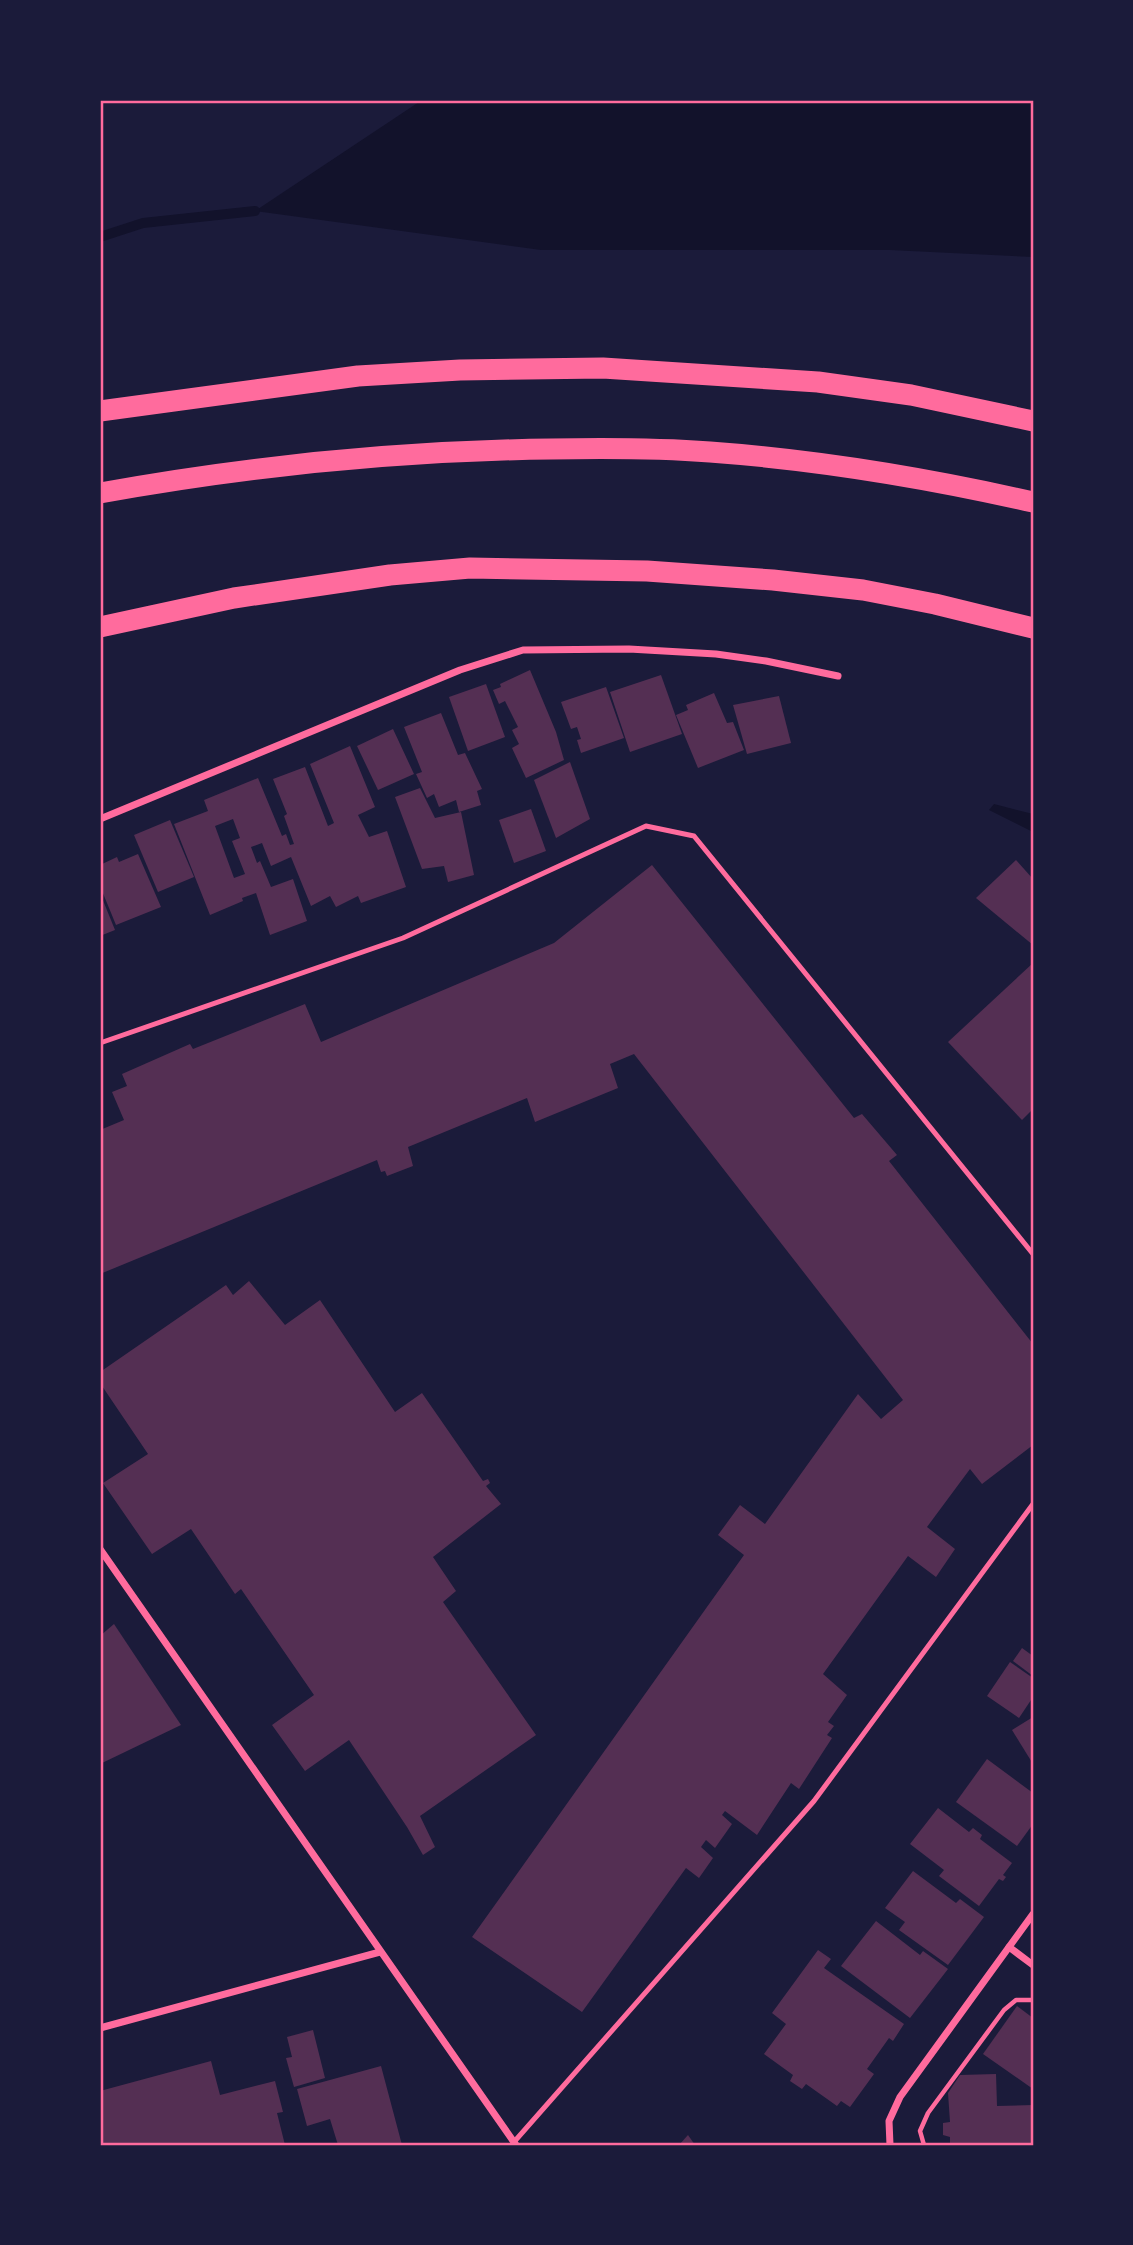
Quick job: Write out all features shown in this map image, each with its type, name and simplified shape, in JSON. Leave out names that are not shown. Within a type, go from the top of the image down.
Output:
[{"type":"highway","points":[[100,411],[358,376],[460,370],[603,368],[818,382],[911,394],[1033,421]]},
{"type":"highway","points":[[100,493],[176,479],[335,459],[447,451],[617,448],[710,452],[874,470],[1033,502]]},
{"type":"highway","points":[[100,627],[234,598],[390,575],[470,568],[647,571],[773,580],[887,595],[1033,628]]},
{"type":"street","points":[[100,819],[460,670],[523,650],[629,649],[716,654],[766,661],[838,677]]},
{"type":"street","points":[[100,1549],[515,2144]]},
{"type":"street","points":[[890,2145],[889,2120],[900,2097],[1033,1914]]},
{"type":"street","points":[[1009,1947],[1033,1965]]},
{"type":"street","points":[[100,2028],[380,1952]]},
{"type":"lane","points":[[100,1043],[403,938],[646,825],[694,836],[1033,1254]]},
{"type":"lane","points":[[515,2144],[814,1801],[1033,1504]]},
{"type":"path","points":[[924,2145],[920,2131],[928,2113],[1010,2003],[1022,1998],[1033,2000]]},
{"type":"shaded area","points":[[422,100],[1033,100],[1033,257],[890,250],[541,250],[255,211]]},
{"type":"shaded area","points":[[994,804],[1033,814],[1033,832],[989,810]]},
{"type":"building","points":[[530,670],[556,732],[564,760],[526,778],[512,748],[519,744],[512,730],[518,727],[505,701],[499,704],[493,690]]},
{"type":"building","points":[[661,675],[682,734],[630,752],[610,692]]},
{"type":"building","points":[[486,684],[505,737],[468,751],[449,697]]},
{"type":"building","points":[[606,687],[624,738],[581,753],[577,740],[581,739],[577,727],[571,729],[561,702]]},
{"type":"building","points":[[714,693],[727,723],[733,722],[744,750],[698,768],[676,715],[688,710],[686,705]]},
{"type":"building","points":[[779,696],[791,743],[747,754],[733,705]]},
{"type":"building","points":[[441,713],[458,755],[465,753],[482,789],[477,791],[481,805],[459,812],[456,800],[439,807],[434,794],[427,798],[416,774],[422,772],[404,727]]},
{"type":"building","points":[[393,729],[414,774],[378,790],[357,746]]},
{"type":"building","points":[[350,746],[375,807],[358,815],[369,837],[387,831],[406,887],[361,903],[358,896],[336,907],[330,896],[311,906],[291,857],[271,866],[262,843],[251,847],[257,863],[260,861],[271,887],[293,879],[307,921],[270,935],[256,893],[210,915],[174,824],[208,811],[204,800],[258,778],[282,836],[286,834],[290,845],[294,844],[284,816],[287,814],[273,779],[305,767],[328,826],[334,823],[310,764]],"holes":[[[233,819],[240,838],[232,841],[245,874],[234,878],[215,826]]]},
{"type":"building","points":[[570,762],[590,819],[556,838],[534,780]]},
{"type":"building","points":[[420,788],[435,818],[461,812],[474,875],[448,882],[444,866],[422,869],[395,797]]},
{"type":"building","points":[[531,809],[546,851],[514,863],[499,820]]},
{"type":"building","points":[[170,820],[194,877],[158,892],[134,835]]},
{"type":"building","points":[[138,854],[161,907],[116,925],[100,886],[100,865],[117,857],[119,862]]},
{"type":"building","points":[[1016,860],[1033,879],[1033,945],[976,898]]},
{"type":"building","points":[[652,865],[854,1118],[862,1114],[897,1155],[889,1161],[1033,1344],[1033,1445],[982,1484],[970,1469],[927,1527],[955,1549],[936,1577],[908,1556],[823,1674],[847,1695],[828,1722],[834,1726],[827,1735],[832,1738],[799,1789],[791,1783],[757,1835],[725,1811],[722,1815],[732,1824],[715,1848],[706,1840],[701,1847],[713,1858],[699,1878],[686,1868],[582,2012],[472,1937],[744,1555],[718,1535],[740,1505],[765,1524],[858,1394],[881,1419],[903,1400],[634,1054],[610,1064],[618,1088],[535,1122],[527,1098],[408,1147],[413,1166],[387,1176],[385,1171],[381,1172],[377,1160],[100,1274],[100,1130],[124,1120],[112,1092],[127,1086],[122,1074],[190,1044],[193,1049],[305,1004],[321,1042],[554,943]]},
{"type":"building","points":[[100,893],[115,930],[100,936]]},
{"type":"building","points":[[1033,963],[1033,1109],[1022,1120],[948,1042]]},
{"type":"building","points":[[249,1281],[285,1325],[320,1300],[395,1412],[422,1393],[483,1481],[488,1479],[490,1483],[486,1486],[501,1504],[433,1557],[456,1591],[443,1602],[536,1735],[420,1816],[435,1847],[423,1855],[349,1740],[305,1771],[272,1725],[314,1695],[241,1589],[235,1594],[191,1529],[152,1554],[103,1483],[148,1454],[100,1383],[100,1372],[226,1285],[233,1295]]},
{"type":"building","points":[[114,1624],[181,1725],[100,1764],[100,1636]]},
{"type":"building","points":[[1022,1648],[1033,1656],[1033,1676],[1013,1661]]},
{"type":"building","points":[[1010,1662],[1033,1678],[1033,1697],[1019,1718],[987,1696]]},
{"type":"building","points":[[1033,1717],[1033,1764],[1012,1730]]},
{"type":"building","points":[[987,1759],[1033,1793],[1033,1824],[1017,1846],[956,1802]]},
{"type":"building","points":[[938,1808],[969,1832],[973,1828],[982,1835],[980,1839],[1012,1863],[1003,1875],[1006,1877],[1003,1881],[999,1879],[979,1906],[939,1876],[944,1870],[910,1844]]},
{"type":"building","points":[[913,1871],[956,1903],[960,1899],[984,1917],[948,1965],[899,1930],[905,1922],[885,1908]]},
{"type":"building","points":[[876,1921],[920,1955],[923,1951],[948,1969],[910,2018],[841,1966]]},
{"type":"building","points":[[818,1950],[831,1959],[824,1968],[904,2024],[893,2041],[889,2038],[867,2069],[874,2074],[850,2107],[841,2101],[837,2106],[806,2084],[802,2089],[790,2081],[793,2075],[764,2054],[786,2024],[772,2013]]},
{"type":"building","points":[[1017,2006],[1033,2018],[1033,2089],[983,2054]]},
{"type":"building","points":[[313,2030],[325,2078],[294,2087],[286,2058],[292,2057],[287,2037]]},
{"type":"building","points":[[211,2061],[220,2095],[275,2081],[283,2112],[277,2113],[285,2145],[100,2145],[100,2091]]},
{"type":"building","points":[[381,2066],[402,2145],[338,2145],[330,2119],[307,2126],[297,2089]]},
{"type":"building","points":[[996,2074],[997,2106],[1033,2105],[1033,2145],[950,2145],[950,2137],[943,2135],[943,2123],[950,2122],[948,2093],[960,2075]]},
{"type":"building","points":[[688,2135],[695,2145],[679,2145]]},
{"type":"waterway","points":[[100,237],[143,223],[255,211]]}]
